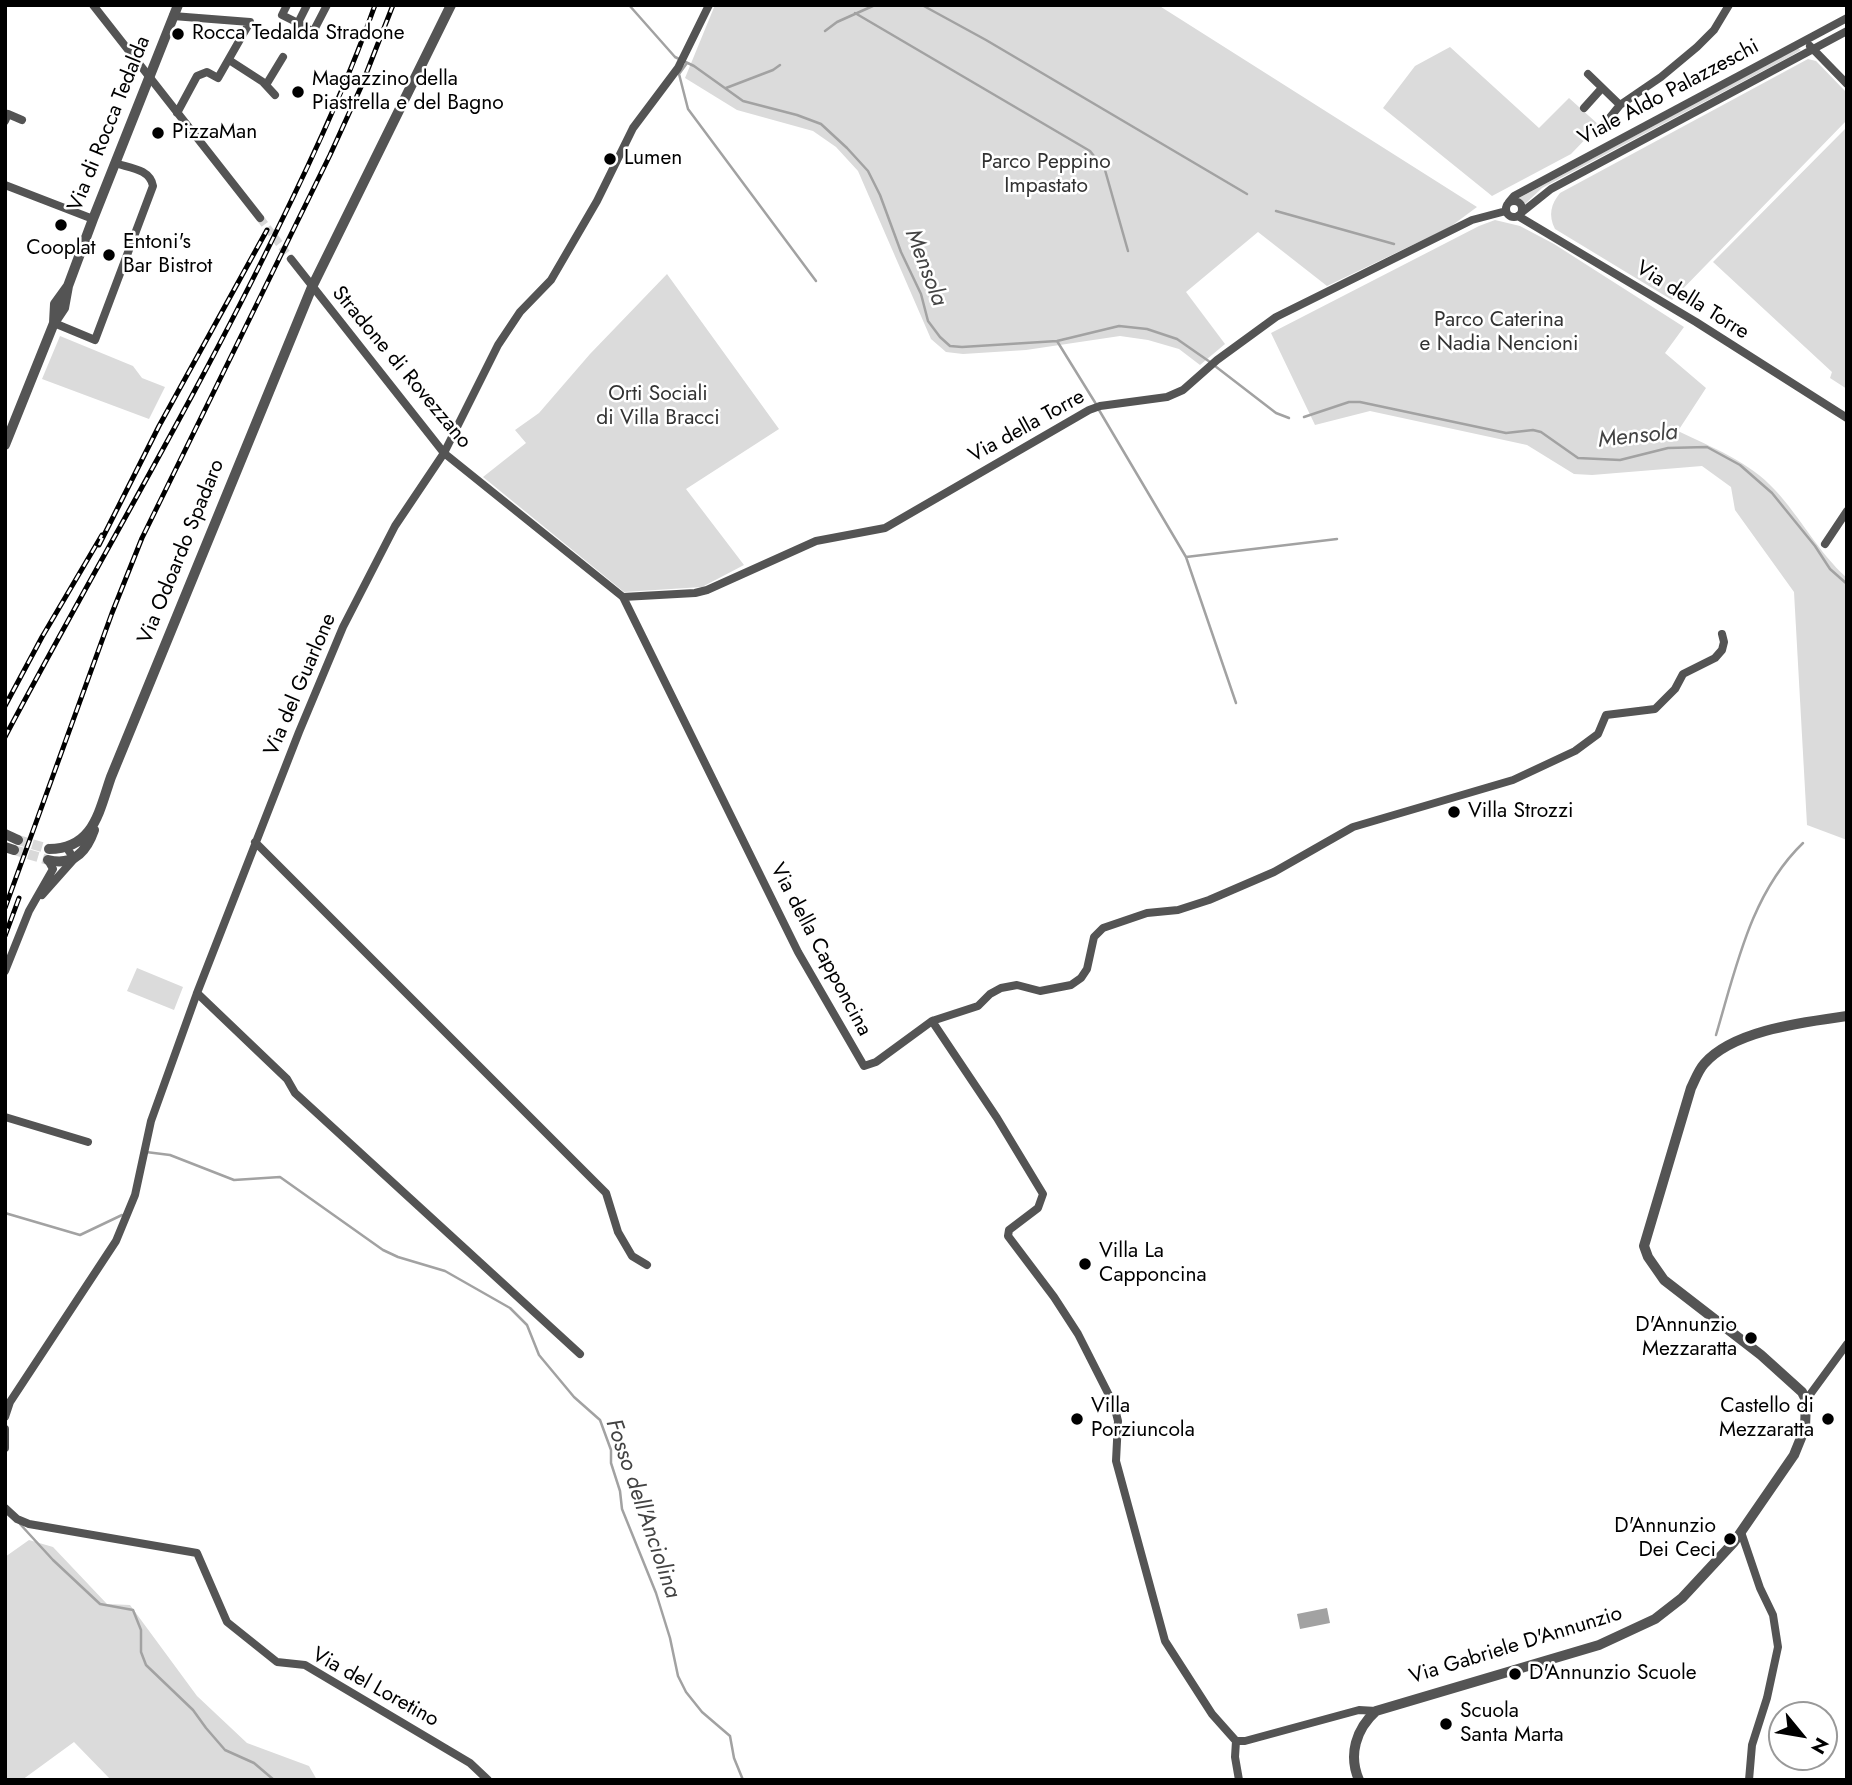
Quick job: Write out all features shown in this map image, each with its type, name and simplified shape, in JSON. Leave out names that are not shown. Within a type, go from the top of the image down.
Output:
[{"type":"street","points":[[93,5],[260,218]]},
{"type":"street","points":[[287,5],[282,15],[313,32],[327,5]]},
{"type":"street","points":[[298,23],[307,5]]},
{"type":"street","name":"Via Odoardo Spadaro","points":[[67,848],[89,832],[96,819],[312,287],[451,5]]},
{"type":"street","name":"Via del Guarlone","points":[[5,1417],[10,1402],[116,1241],[135,1195],[151,1121],[197,993],[343,627],[395,526],[444,453],[498,345],[520,312],[551,280],[597,201],[635,123],[678,68],[709,5]]},
{"type":"street","points":[[1603,126],[1620,105],[1661,77],[1697,47],[1714,30],[1729,5]]},
{"type":"street","name":"Via di Rocca Tedalda","points":[[5,445],[54,323],[66,303],[68,286],[93,219],[176,10],[250,22],[229,60]]},
{"type":"street","name":"Viale Aldo Palazzeschi","points":[[1508,207],[1514,197],[1580,160],[1847,18]]},
{"type":"street","name":"Viale Aldo Palazzeschi","points":[[1520,214],[1551,190],[1847,31]]},
{"type":"street","points":[[1806,40],[1812,50],[1847,84]]},
{"type":"street","points":[[266,85],[283,57]]},
{"type":"street","points":[[177,113],[197,76],[206,72],[218,78],[229,60],[266,85],[275,95]]},
{"type":"street","points":[[1588,74],[1620,105]]},
{"type":"street","points":[[1584,108],[1602,88]]},
{"type":"street","points":[[5,121],[8,114],[22,120]]},
{"type":"street","points":[[54,323],[95,340],[153,186],[146,173],[115,163]]},
{"type":"street","points":[[5,185],[93,219]]},
{"type":"street","points":[[1519,203],[1520,214],[1510,216],[1508,207],[1519,203]]},
{"type":"street","name":"Via della Torre","points":[[623,597],[707,590],[816,541],[885,528],[1081,414],[1100,406],[1175,394],[1190,386],[1217,360],[1276,317],[1472,220],[1508,207]]},
{"type":"street","name":"Via della Torre","points":[[1520,214],[1847,418]]},
{"type":"street","name":"Stradone di Rovezzano","points":[[291,259],[444,453],[623,597]]},
{"type":"street","points":[[1825,544],[1847,511]]},
{"type":"street","name":"Via della Capponcina","points":[[623,597],[798,952],[857,1058],[864,1066],[869,1066],[932,1020]]},
{"type":"street","points":[[1239,1780],[1235,1757],[1236,1741],[1212,1714],[1165,1641],[1116,1461],[1118,1421],[1114,1405],[1078,1334],[1008,1236],[1009,1230],[1038,1208],[1043,1194],[932,1020],[978,1006],[990,994],[1002,988],[1017,985],[1040,991],[1071,985],[1081,978],[1087,969],[1094,937],[1103,928],[1147,913],[1178,910],[1209,900],[1274,872],[1353,827],[1513,780],[1575,751],[1598,734],[1606,715],[1654,709],[1675,689],[1683,674],[1716,658],[1724,642],[1722,634]]},
{"type":"street","points":[[29,911],[87,845],[96,819]]},
{"type":"street","points":[[5,834],[12,846]]},
{"type":"street","points":[[256,842],[607,1193],[618,1232],[632,1256],[647,1265]]},
{"type":"street","points":[[49,855],[67,848],[74,859]]},
{"type":"street","points":[[49,855],[62,863],[74,859]]},
{"type":"street","points":[[5,971],[29,911],[53,869],[49,855]]},
{"type":"street","points":[[197,993],[287,1079],[295,1093],[580,1354]]},
{"type":"street","points":[[1847,1016],[1751,1035],[1717,1052],[1704,1064],[1692,1088],[1644,1246],[1648,1257],[1664,1280],[1794,1383],[1806,1400],[1847,1344]]},
{"type":"street","points":[[5,1117],[88,1142]]},
{"type":"street","name":"Via Gabriele D'Annunzio","points":[[1376,1711],[1599,1645],[1655,1619],[1682,1598],[1741,1532],[1800,1441],[1805,1428],[1806,1400]]},
{"type":"street","points":[[5,1429],[5,1448]]},
{"type":"street","name":"Via del Loretino","points":[[5,1508],[17,1519],[29,1524],[197,1553],[227,1622],[270,1657],[277,1662],[304,1665],[470,1763],[488,1780]]},
{"type":"street","points":[[1741,1532],[1760,1588],[1773,1615],[1778,1647],[1767,1698],[1752,1745],[1749,1780]]},
{"type":"street","points":[[1236,1741],[1245,1741],[1359,1710],[1376,1711]]},
{"type":"street","points":[[1359,1780],[1354,1769],[1355,1741],[1365,1721],[1376,1711]]},
{"type":"green space","name":"Parco Peppino Impastato","points":[[715,5],[1158,5],[1477,207],[1450,227],[1327,286],[1258,232],[1186,292],[1225,344],[1200,365],[1179,349],[1148,340],[1120,336],[1026,350],[963,354],[946,352],[931,339],[858,171],[836,147],[813,131],[737,110],[685,78]]},
{"type":"green space","points":[[1450,47],[1539,128],[1569,98],[1599,125],[1571,154],[1492,196],[1383,108],[1415,66]]},
{"type":"green space","points":[[1798,48],[1801,50],[1791,56],[1542,188],[1525,204],[1519,198]]},
{"type":"green space","points":[[1808,59],[1816,61],[1847,93],[1847,120],[1672,300],[1555,229],[1552,210],[1560,193]]},
{"type":"green space","points":[[1847,127],[1847,389],[1830,378],[1832,372],[1713,262]]},
{"type":"green space","name":"Parco Caterina e Nadia Nencioni","points":[[1495,220],[1520,226],[1554,244],[1684,327],[1665,353],[1706,388],[1678,431],[1730,456],[1765,480],[1847,578],[1847,840],[1807,825],[1794,592],[1735,510],[1731,487],[1702,466],[1592,475],[1574,474],[1527,445],[1370,411],[1315,425],[1271,333]]},
{"type":"green space","name":"Orti Sociali di Villa Bracci","points":[[667,274],[779,429],[686,489],[744,565],[702,587],[624,592],[483,477],[526,443],[515,430],[539,413],[590,354]]},
{"type":"green space","points":[[60,336],[133,366],[142,378],[165,387],[149,419],[42,379]]},
{"type":"green space","points":[[137,968],[183,987],[174,1010],[127,991]]},
{"type":"green space","points":[[29,1540],[53,1547],[107,1604],[130,1605],[197,1696],[247,1743],[309,1766],[317,1780],[111,1780],[74,1742],[22,1780],[5,1780],[5,1557]]},
{"type":"shaded area","points":[[1327,1608],[1330,1623],[1300,1629],[1297,1614]]},
{"type":"waterway","name":"Mensola","points":[[629,5],[675,57],[694,66],[743,101],[821,124],[847,148],[868,171],[921,294],[928,321],[950,346],[1057,341],[1119,326],[1147,329],[1177,339],[1210,362]]},
{"type":"waterway","points":[[825,31],[837,22],[875,5]]},
{"type":"waterway","points":[[922,5],[1247,194]]},
{"type":"waterway","points":[[855,13],[1090,151],[1105,170],[1128,251]]},
{"type":"waterway","points":[[687,63],[679,74],[688,109],[816,281]]},
{"type":"waterway","points":[[726,88],[780,65]]},
{"type":"waterway","points":[[1276,211],[1394,244]]},
{"type":"waterway","points":[[1057,341],[1096,404]]},
{"type":"waterway","name":"Mensola","points":[[1215,366],[1276,413],[1289,418]]},
{"type":"waterway","name":"Mensola","points":[[1304,417],[1349,402],[1360,402],[1506,433],[1533,430],[1541,432],[1578,458],[1620,460],[1668,448],[1707,447],[1740,465],[1772,493],[1830,569],[1847,584]]},
{"type":"waterway","points":[[1099,410],[1186,557],[1236,703]]},
{"type":"waterway","points":[[1186,557],[1337,539]]},
{"type":"waterway","points":[[1716,1035],[1747,933],[1758,908],[1785,863],[1803,843]]},
{"type":"waterway","name":"Fosso dell'Anciolina","points":[[146,1152],[170,1155],[234,1180],[280,1177],[383,1250],[445,1271],[510,1308],[527,1325],[539,1355],[574,1397],[600,1420],[611,1450],[611,1463],[620,1491],[622,1509],[656,1593],[678,1676],[686,1692],[702,1712],[730,1736],[734,1758],[743,1780]]},
{"type":"waterway","name":"Fosso dell'Anciolina","points":[[5,1213],[80,1235],[122,1215]]},
{"type":"waterway","points":[[20,1524],[53,1560],[100,1604],[133,1610],[141,1630],[141,1652],[146,1665],[193,1710],[225,1750],[254,1763],[274,1780]]},
{"type":"tunnel","points":[[260,218],[291,259]]},
{"type":"tunnel","points":[[18,840],[49,849]]},
{"type":"tunnel","points":[[14,850],[48,860]]},
{"type":"railway","points":[[5,737],[246,293],[330,118],[375,5]]},
{"type":"railway","points":[[5,908],[142,538],[330,155],[361,87],[393,5]]},
{"type":"railway","points":[[99,545],[159,426],[267,230]]},
{"type":"railway","points":[[5,706],[102,535]]},
{"type":"railway","points":[[5,936],[19,898]]},
{"type":"place","name":"Rocca Tedalda Stradone","points":[[178,34]]},
{"type":"place","name":"Magazzino della Piastrella e del Bagno","points":[[298,92]]},
{"type":"place","name":"PizzaMan","points":[[158,133]]},
{"type":"place","name":"Lumen","points":[[610,159]]},
{"type":"place","name":"Cooplat","points":[[61,225]]},
{"type":"place","name":"Entoni's Bar Bistrot","points":[[109,255]]},
{"type":"place","name":"Villa Strozzi","points":[[1454,812]]},
{"type":"place","name":"Villa La Capponcina","points":[[1085,1264]]},
{"type":"place","name":"D'Annunzio Mezzaratta","points":[[1751,1338]]},
{"type":"place","name":"Villa Porziuncola","points":[[1077,1419]]},
{"type":"place","name":"Castello di Mezzaratta","points":[[1828,1419]]},
{"type":"place","name":"D'Annunzio Dei Ceci","points":[[1730,1539]]},
{"type":"place","name":"D'Annunzio Scuole","points":[[1515,1674]]},
{"type":"place","name":"Scuola Santa Marta","points":[[1446,1724]]}]
